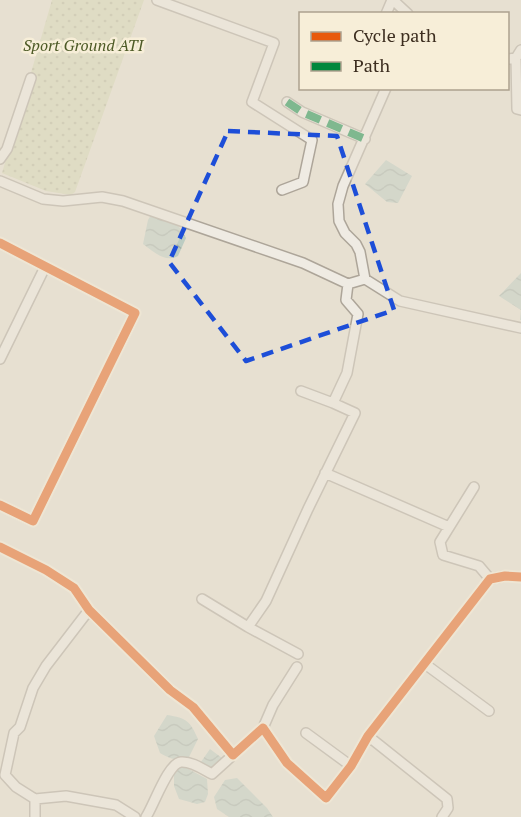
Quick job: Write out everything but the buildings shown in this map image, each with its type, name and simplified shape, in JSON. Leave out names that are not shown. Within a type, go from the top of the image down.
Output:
[{"type":"street","points":[[158,0],[274,43],[252,102],[312,140],[303,182],[282,190]]},
{"type":"street","points":[[392,0],[406,12]]},
{"type":"street","points":[[515,56],[517,109],[521,111]]},
{"type":"street","points":[[0,159],[7,148],[31,78]]},
{"type":"street","points":[[385,90],[343,186],[338,204],[339,221],[360,252],[365,279],[400,301],[521,328]]},
{"type":"street","points":[[287,102],[302,112],[365,139]]},
{"type":"street","points":[[0,182],[43,199],[63,201],[102,197],[123,201],[303,263],[348,284],[365,279]]},
{"type":"street","points":[[0,243],[135,313],[33,521],[0,505]]},
{"type":"street","points":[[0,359],[45,267]]},
{"type":"street","points":[[333,403],[347,373],[358,314],[346,300],[348,284]]},
{"type":"street","points":[[248,627],[266,602],[355,413],[301,391]]},
{"type":"street","points":[[325,473],[449,528]]},
{"type":"street","points":[[474,487],[440,542],[443,555],[479,566],[490,579]]},
{"type":"street","points":[[0,547],[46,570],[74,588],[89,610],[170,690],[193,706],[233,754]]},
{"type":"street","points":[[263,728],[286,764],[326,798],[351,766],[368,735],[490,579],[521,576]]},
{"type":"street","points":[[202,599],[298,654]]},
{"type":"street","points":[[89,610],[46,666],[33,688],[20,727],[14,733],[3,776],[34,799],[66,796],[116,805],[135,817]]},
{"type":"street","points":[[425,664],[489,711]]},
{"type":"street","points":[[146,817],[165,778],[175,764],[189,763],[212,774],[263,728],[273,705],[297,667]]},
{"type":"street","points":[[306,733],[351,766]]},
{"type":"street","points":[[368,735],[447,799],[448,808],[442,817]]},
{"type":"street","points":[[34,799],[35,817]]},
{"type":"highlighted area","points":[[228,131],[337,136],[394,310],[246,361],[169,262]]},
{"type":"green space","name":"Sport Ground ATI","points":[[52,0],[144,0],[75,192],[71,195],[46,191],[2,173]]},
{"type":"water","points":[[386,160],[412,176],[398,203],[387,202],[365,184]]},
{"type":"water","points":[[151,215],[172,221],[183,232],[186,238],[178,256],[164,257],[143,244]]},
{"type":"water","points":[[521,273],[521,310],[499,296]]},
{"type":"water","points":[[167,715],[187,721],[195,733],[198,739],[189,757],[174,759],[160,753],[154,736]]},
{"type":"water","points":[[210,749],[226,761],[214,777],[196,769]]},
{"type":"water","points":[[183,766],[207,779],[208,794],[205,802],[197,804],[179,799],[174,786],[174,771]]},
{"type":"water","points":[[237,778],[273,817],[229,817],[217,809],[214,797],[225,780]]},
{"type":"marked path","points":[[287,102],[302,112],[365,139]]},
{"type":"cycle path","points":[[0,243],[135,313],[33,521],[0,505]]},
{"type":"cycle path","points":[[0,547],[46,570],[74,588],[89,610],[170,690],[193,707],[233,755],[263,728],[287,763],[326,798],[351,766],[368,736],[490,579],[505,576],[521,577]]}]
